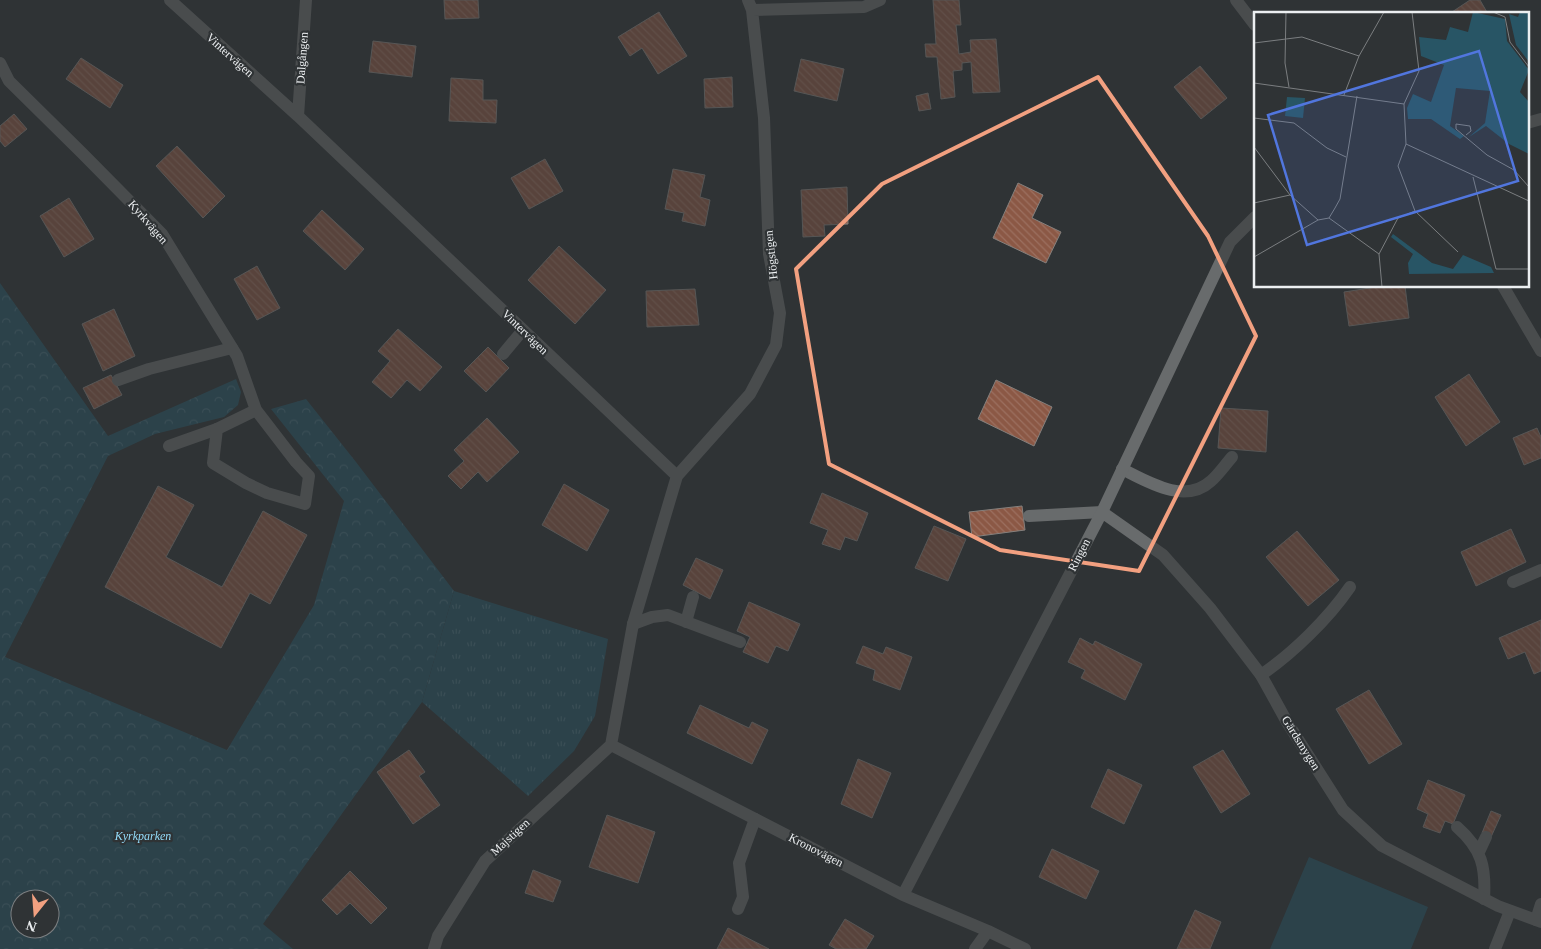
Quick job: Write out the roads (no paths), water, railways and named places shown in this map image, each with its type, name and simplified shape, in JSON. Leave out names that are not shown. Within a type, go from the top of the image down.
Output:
[{"type":"street","name":"Vintervägen","points":[[170,0],[298,116],[677,476]]},
{"type":"street","name":"Dalgången","points":[[298,116],[306,0]]},
{"type":"street","points":[[750,5],[864,7],[880,0]]},
{"type":"street","points":[[1236,0],[1254,24]]},
{"type":"street","name":"Högstigen","points":[[677,476],[750,394],[776,345],[780,313],[769,254],[764,118],[750,5]]},
{"type":"street","name":"Kyrkvägen","points":[[0,63],[9,81],[162,234],[232,348],[248,384],[256,410],[309,476],[305,504],[267,493],[213,463],[217,429]]},
{"type":"street","points":[[1528,123],[1541,120]]},
{"type":"street","name":"Ringen","points":[[904,895],[1102,512],[1230,242],[1254,218]]},
{"type":"street","points":[[1504,288],[1541,351]]},
{"type":"street","points":[[503,354],[523,330]]},
{"type":"street","points":[[118,380],[149,369],[232,348]]},
{"type":"street","points":[[169,446],[217,429],[256,410]]},
{"type":"street","points":[[1122,469],[1151,484],[1173,491],[1192,490],[1210,482],[1232,458]]},
{"type":"street","points":[[611,745],[633,624],[677,476]]},
{"type":"street","points":[[1030,516],[1102,512]]},
{"type":"street","name":"Gärdsmygen","points":[[1102,512],[1163,555],[1210,608],[1261,675],[1287,722],[1343,810],[1382,846],[1484,899],[1538,921]]},
{"type":"street","points":[[1513,582],[1541,570]]},
{"type":"street","points":[[1261,675],[1278,664],[1336,608],[1350,587]]},
{"type":"street","points":[[686,622],[693,597]]},
{"type":"street","points":[[633,624],[668,615],[740,642]]},
{"type":"street","name":"Kronovägen","points":[[611,745],[904,895],[1025,949]]},
{"type":"street","name":"Majstigen","points":[[434,949],[438,936],[485,861],[611,745]]},
{"type":"street","points":[[738,909],[743,897],[739,863],[755,819]]},
{"type":"street","points":[[1457,827],[1467,836],[1479,852],[1485,880],[1484,899]]},
{"type":"street","points":[[1479,852],[1486,837]]},
{"type":"street","points":[[1538,921],[1541,904]]},
{"type":"street","points":[[1496,949],[1510,911]]},
{"type":"street","points":[[975,949],[988,931]]},
{"type":"park label","name":"Kyrkparken","points":[[143,836]]}]
